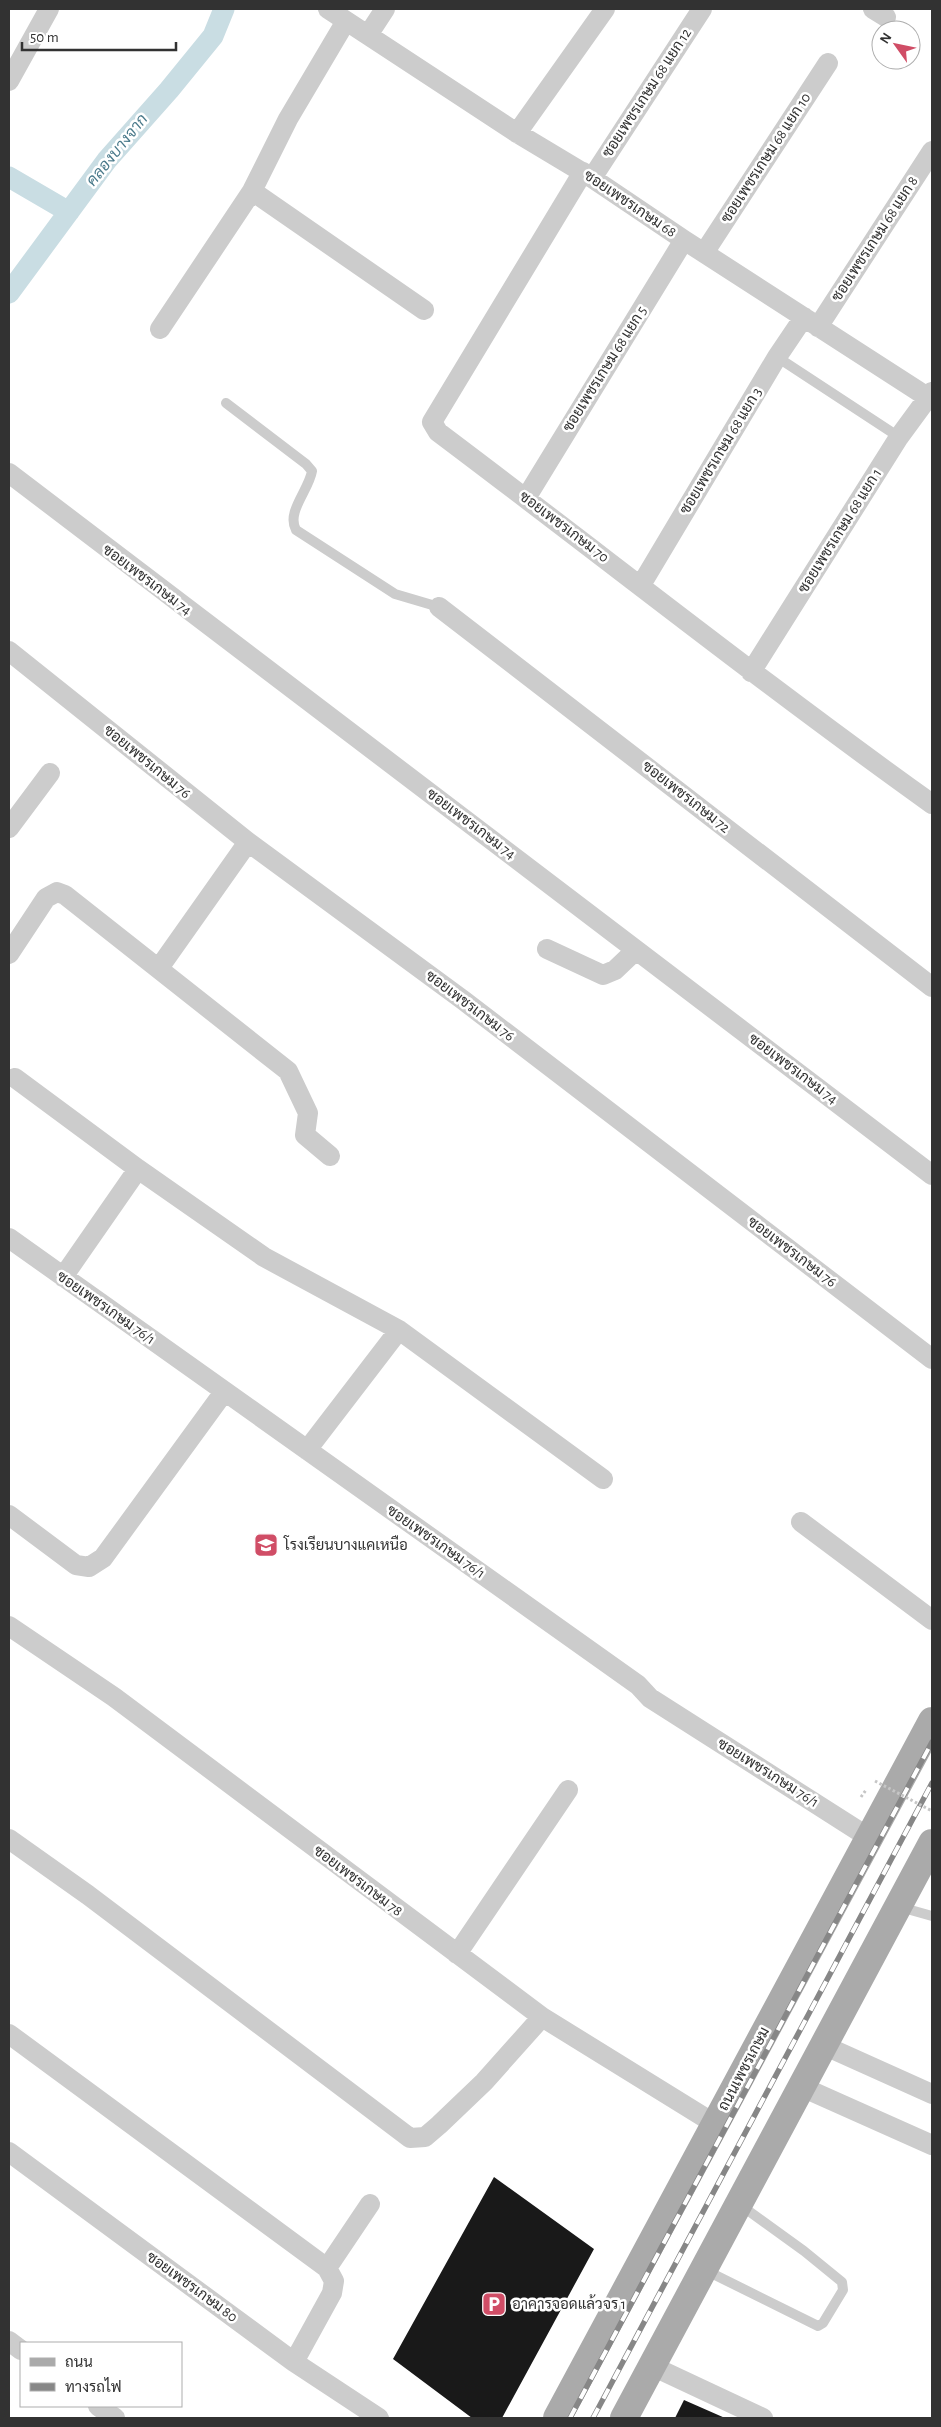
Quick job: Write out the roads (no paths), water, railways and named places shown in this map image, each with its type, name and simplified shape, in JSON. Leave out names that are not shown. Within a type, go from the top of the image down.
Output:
[{"type":"main road","name":"ถนนเพชรเกษม","points":[[557,2418],[932,1720]]},
{"type":"main road","points":[[624,2418],[823,2045],[930,1853]]},
{"type":"street","points":[[9,81],[49,9]]},
{"type":"street","name":"ซอยเพชรเกษม 68","points":[[328,9],[517,133],[588,175],[811,322],[931,396]]},
{"type":"street","points":[[368,35],[385,9]]},
{"type":"street","points":[[517,133],[604,9]]},
{"type":"street","name":"ซอยเพชรเกษม 68 แยก 12","points":[[588,175],[702,9]]},
{"type":"street","points":[[160,329],[252,190],[288,119],[346,21]]},
{"type":"street","name":"ซอยเพชรเกษม 68 แยก 10","points":[[704,253],[828,63]]},
{"type":"street","name":"ซอยเพชรเกษม 68 แยก 8","points":[[811,322],[932,151]]},
{"type":"street","name":"ซอยเพชรเกษม 70","points":[[588,175],[432,422],[438,432],[641,585],[751,672],[932,804]]},
{"type":"street","points":[[252,190],[424,310]]},
{"type":"street","name":"ซอยเพชรเกษม 68 แยก 5","points":[[526,498],[684,240]]},
{"type":"street","name":"ซอยเพชรเกษม 68 แยก 3","points":[[641,585],[777,357],[811,322]]},
{"type":"street","name":"ซอยเพชรเกษม 68 แยก 1","points":[[751,672],[899,437],[931,396]]},
{"type":"street","name":"ซอยเพชรเกษม 74","points":[[9,473],[932,1175]]},
{"type":"street","name":"ซอยเพชรเกษม 72","points":[[439,608],[932,987]]},
{"type":"street","name":"ซอยเพชรเกษม 76","points":[[9,652],[248,842],[463,1000],[932,1359]]},
{"type":"street","points":[[9,828],[50,774]]},
{"type":"street","points":[[159,968],[248,842]]},
{"type":"street","points":[[9,954],[46,898],[57,892],[65,895],[288,1071],[308,1113],[306,1135],[330,1156]]},
{"type":"street","points":[[547,949],[603,975],[615,970],[636,950]]},
{"type":"street","points":[[15,1078],[138,1169],[264,1256],[399,1330],[603,1479]]},
{"type":"street","points":[[63,1277],[138,1169]]},
{"type":"street","name":"ซอยเพชรเกษม 76/1","points":[[9,1238],[638,1685],[650,1698],[868,1837]]},
{"type":"street","points":[[307,1450],[399,1330]]},
{"type":"street","points":[[9,1515],[76,1565],[89,1567],[103,1558],[224,1392]]},
{"type":"street","points":[[801,1522],[932,1620]]},
{"type":"street","name":"ซอยเพชรเกษม 78","points":[[9,1626],[114,1697],[542,2017],[716,2124]]},
{"type":"street","points":[[457,1954],[568,1790]]},
{"type":"street","points":[[9,1839],[88,1895],[410,2138],[425,2137],[440,2125],[484,2082],[542,2017]]},
{"type":"street","points":[[9,2034],[327,2268],[334,2281],[332,2293],[294,2362]]},
{"type":"street","points":[[823,2045],[932,2094]]},
{"type":"street","points":[[802,2087],[932,2145]]},
{"type":"street","name":"ซอยเพชรเกษม 80","points":[[9,2152],[294,2362],[379,2418]]},
{"type":"street","points":[[327,2268],[370,2204]]},
{"type":"street","points":[[9,2341],[20,2349]]},
{"type":"street","points":[[652,2366],[763,2418]]},
{"type":"street","points":[[100,2407],[116,2418]]},
{"type":"lane","points":[[777,357],[899,437]]},
{"type":"lane","points":[[226,403],[306,464],[312,471],[310,482],[293,516],[292,523],[296,530],[395,594],[439,608]]},
{"type":"lane","points":[[899,1906],[932,1916]]},
{"type":"lane","points":[[704,2269],[818,2326],[823,2323],[843,2290],[842,2282],[804,2251],[739,2204]]},
{"type":"waterway","name":"คลองบางจาก","points":[[9,293],[107,160],[169,90],[213,36],[224,9]]},
{"type":"waterway","points":[[9,177],[69,212]]},
{"type":"railway","points":[[570,2418],[932,1742]]},
{"type":"railway","points":[[593,2418],[932,1783]]},
{"type":"place","name":"โรงเรียนบางแคเหนือ","points":[[266,1545]]},
{"type":"place","name":"อาคารจอดแล้วจร 1","points":[[494,2304]]}]
